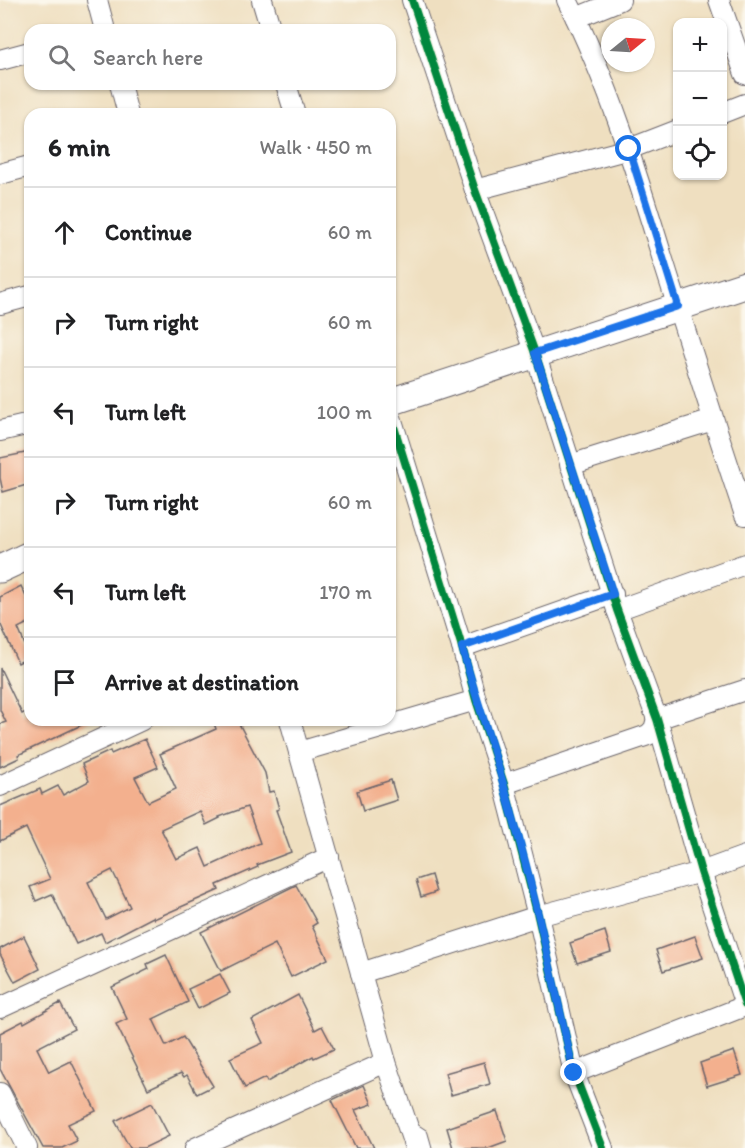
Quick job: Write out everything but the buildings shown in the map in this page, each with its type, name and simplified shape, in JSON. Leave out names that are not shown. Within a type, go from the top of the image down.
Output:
[{"type":"street","points":[[98,0],[104,24]]},
{"type":"street","points":[[262,0],[269,24]]},
{"type":"street","points":[[412,0],[475,190],[535,353],[615,602],[657,719],[701,872],[745,1005],[574,1073]]},
{"type":"street","points":[[567,0],[600,70],[629,149],[713,420],[745,515]]},
{"type":"street","points":[[576,18],[620,0]]},
{"type":"street","points":[[719,0],[745,75]]},
{"type":"street","points":[[0,60],[24,54]]},
{"type":"street","points":[[122,90],[126,108]]},
{"type":"street","points":[[288,90],[293,108]]},
{"type":"street","points":[[727,111],[745,104]]},
{"type":"street","points":[[475,190],[629,149],[673,132]]},
{"type":"street","points":[[0,174],[24,168]]},
{"type":"street","points":[[396,400],[745,285]]},
{"type":"street","points":[[0,304],[24,298]]},
{"type":"street","points":[[570,465],[713,420]]},
{"type":"street","points":[[0,431],[24,425]]},
{"type":"street","points":[[396,433],[462,647],[476,700],[504,784],[538,916],[574,1073],[603,1148]]},
{"type":"street","points":[[0,569],[24,558]]},
{"type":"street","points":[[462,647],[745,564]]},
{"type":"street","points":[[657,719],[745,690]]},
{"type":"street","points":[[396,724],[476,700]]},
{"type":"street","points":[[504,784],[648,735],[654,729],[657,719]]},
{"type":"street","points":[[0,786],[129,726]]},
{"type":"street","points":[[292,726],[386,1062],[415,1148]]},
{"type":"street","points":[[299,752],[388,726]]},
{"type":"street","points":[[361,973],[538,916],[701,872],[745,856]]},
{"type":"street","points":[[0,1008],[329,857]]},
{"type":"street","points":[[195,1148],[386,1062]]},
{"type":"street","points":[[0,1093],[27,1148]]},
{"type":"lane","points":[[407,1123],[423,1134],[427,1148]]},
{"type":"cycle path","points":[[412,0],[475,190],[535,353],[617,610],[657,719],[701,872],[745,1005]]},
{"type":"cycle path","points":[[396,433],[462,647],[476,700],[504,784],[538,916],[574,1073],[603,1148]]},
{"type":"route","points":[[574,1073],[538,916],[504,784],[476,700],[462,647],[613,594],[535,353],[678,306],[629,149]]}]
